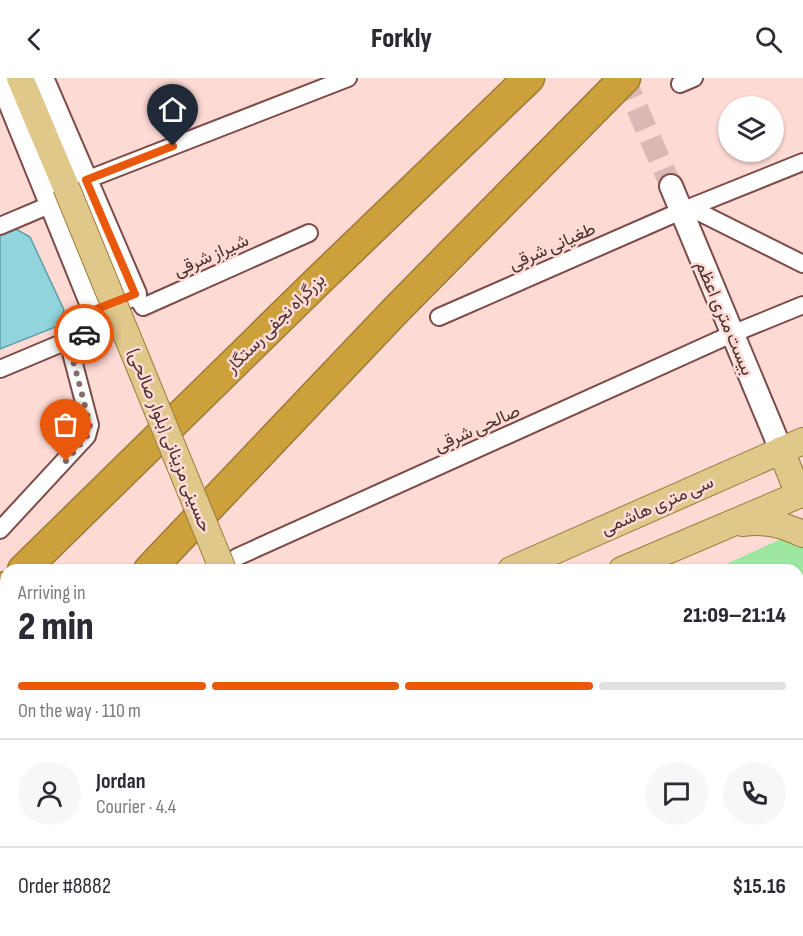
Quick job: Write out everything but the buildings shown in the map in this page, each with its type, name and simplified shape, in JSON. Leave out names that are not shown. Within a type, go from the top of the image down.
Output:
[{"type":"highway","name":"بزرگراه نجفی رستگار","points":[[29,564],[529,78]]},
{"type":"highway","points":[[164,559],[397,309],[625,78]]},
{"type":"main road","name":"حسینی مزینانی (بلوار صالحی)","points":[[20,78],[230,563]]},
{"type":"main road","name":"حسینی مزینانی (بلوار صالحی)","points":[[42,78],[94,310]]},
{"type":"main road","name":"حسینی مزینانی (بلوار صالحی)","points":[[0,79],[135,294]]},
{"type":"main road","name":"بیست متری اعظم","points":[[671,186],[686,209],[732,334],[792,446]]},
{"type":"main road","points":[[94,310],[135,294]]},
{"type":"main road","points":[[635,564],[801,494],[792,446]]},
{"type":"main road","name":"سی متری هاشمی","points":[[525,564],[792,446]]},
{"type":"main road","points":[[727,524],[760,521],[782,524],[803,534]]},
{"type":"street","points":[[0,226],[68,190],[348,78]]},
{"type":"street","name":"طغیانی شرقی","points":[[439,317],[686,209],[803,162]]},
{"type":"street","points":[[686,209],[803,264]]},
{"type":"street","name":"شیراز شرقی","points":[[135,294],[143,307],[309,233]]},
{"type":"street","name":"صالحی شرقی","points":[[230,563],[732,334],[803,305]]},
{"type":"street","points":[[0,369],[100,327],[94,310]]},
{"type":"street","points":[[0,530],[87,436],[90,425],[68,341]]},
{"type":"street","points":[[0,512],[28,501]]},
{"type":"green space","points":[[803,529],[803,564],[726,564]]},
{"type":"tunnel","points":[[624,78],[671,186]]},
{"type":"way so far","points":[[66,461],[87,436],[90,425],[68,341],[84,334]]},
{"type":"route","points":[[84,334],[100,327],[94,310],[135,294],[86,180],[173,146]]}]
